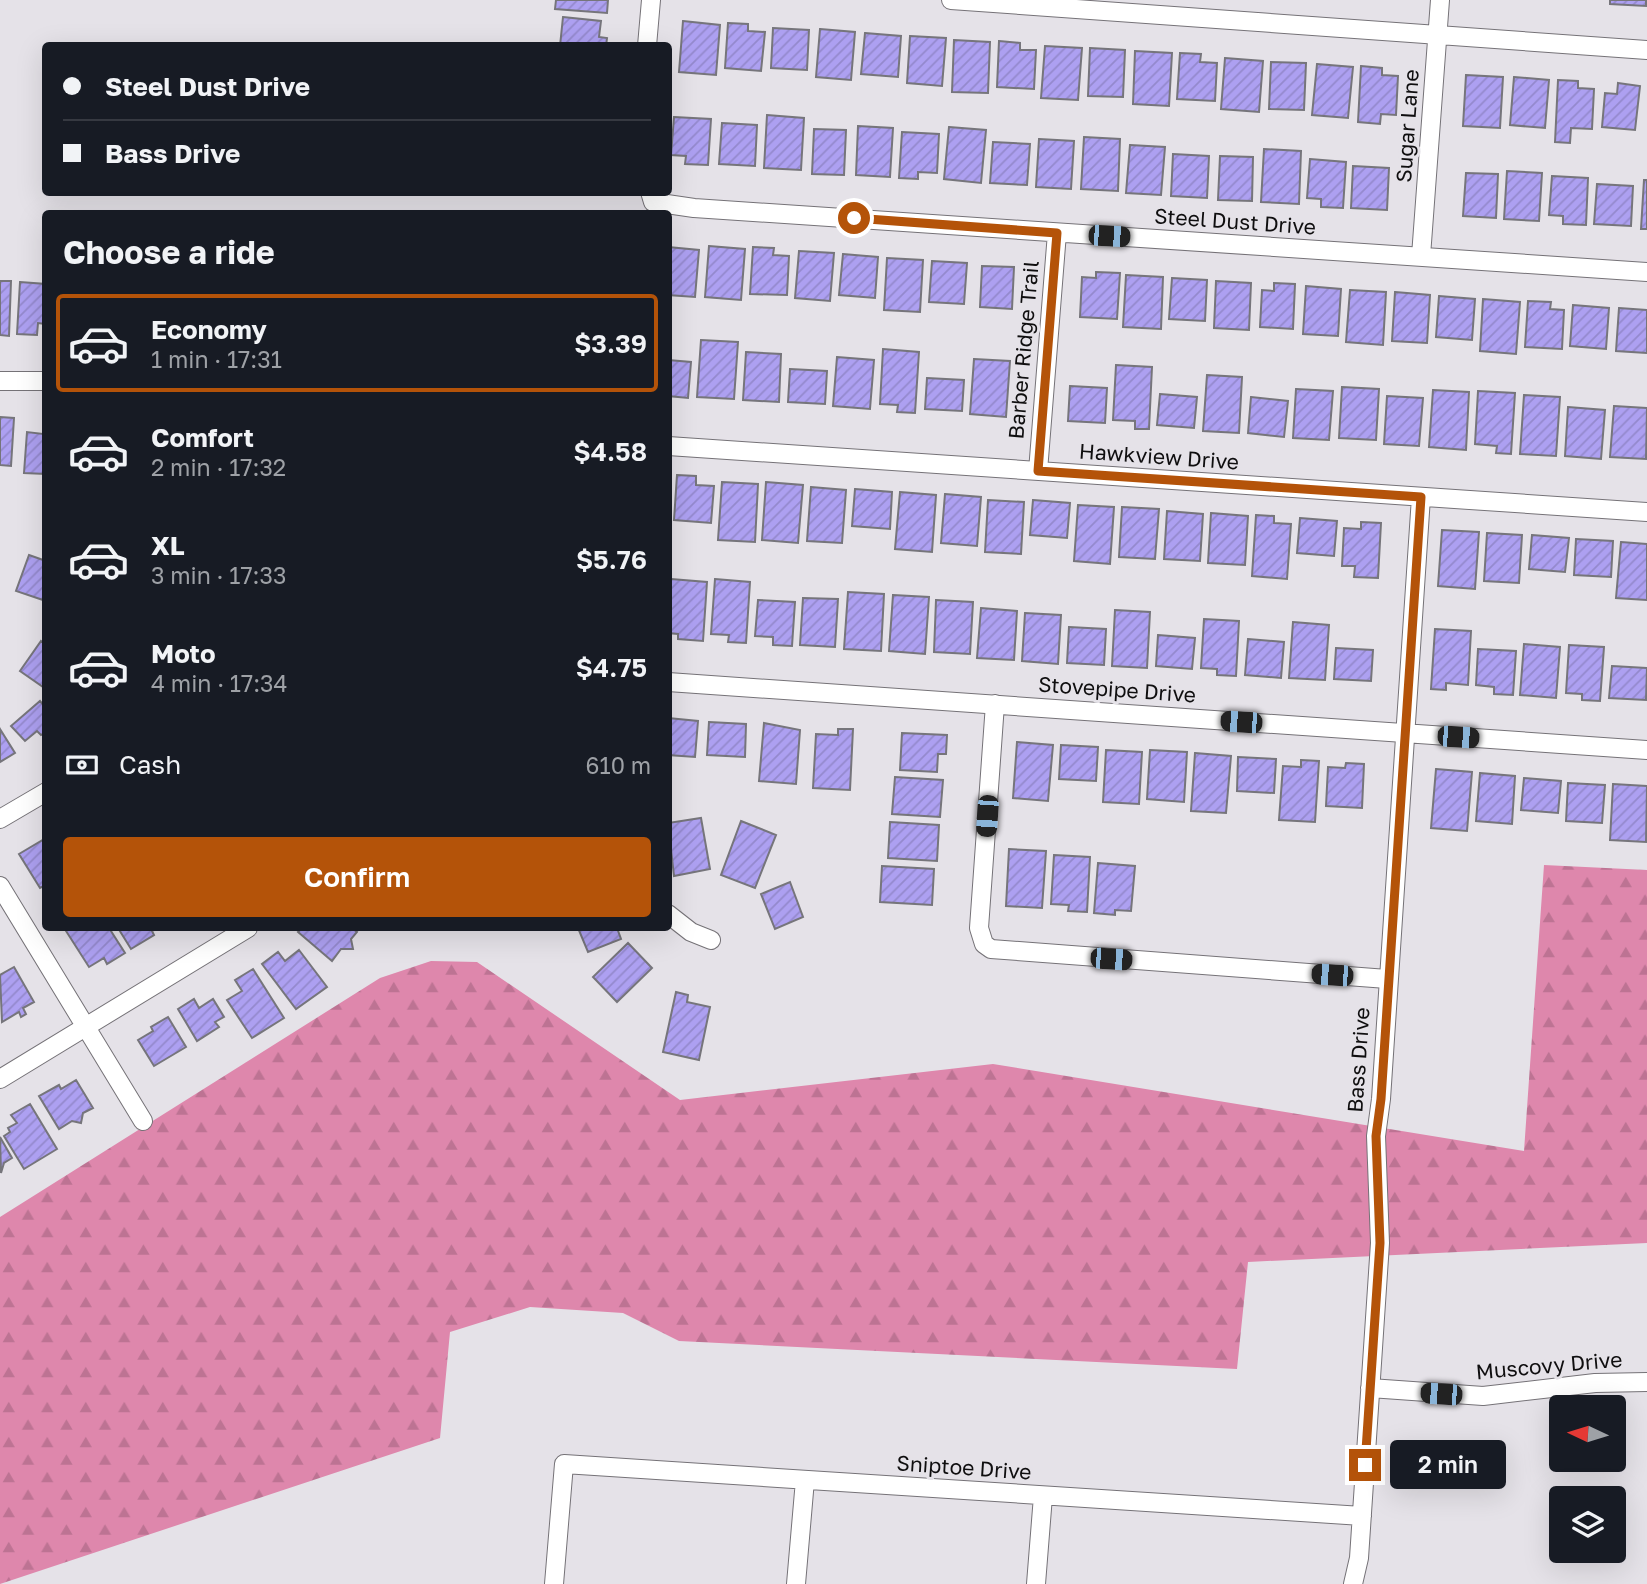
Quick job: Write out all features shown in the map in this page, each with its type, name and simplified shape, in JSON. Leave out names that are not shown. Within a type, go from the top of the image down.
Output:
[{"type":"street","points":[[647,42],[651,0]]},
{"type":"street","points":[[951,0],[1647,50]]},
{"type":"street","name":"Sugar Lane","points":[[1421,256],[1440,0]]},
{"type":"street","name":"Steel Dust Drive","points":[[651,197],[694,208],[1647,272]]},
{"type":"street","name":"Barber Ridge Trail","points":[[1038,471],[1057,233]]},
{"type":"street","points":[[0,381],[42,381]]},
{"type":"street","name":"Hawkview Drive","points":[[672,446],[1647,512]]},
{"type":"street","name":"Bass Drive","points":[[1353,1584],[1362,1516],[1380,1243],[1376,1136],[1381,1099],[1421,497]]},
{"type":"street","name":"Stovepipe Drive","points":[[672,681],[1647,750]]},
{"type":"street","points":[[995,704],[979,928],[984,944],[1000,951],[1387,979]]},
{"type":"street","points":[[0,819],[42,794]]},
{"type":"street","points":[[0,886],[143,1121]]},
{"type":"street","points":[[672,917],[691,932],[711,940]]},
{"type":"street","points":[[0,1079],[243,931]]},
{"type":"street","name":"Muscovy Drive","points":[[1370,1388],[1483,1396],[1595,1383],[1647,1382]]},
{"type":"street","name":"Sniptoe Drive","points":[[554,1584],[564,1464],[1362,1516]]},
{"type":"street","points":[[796,1584],[805,1480]]},
{"type":"street","points":[[1036,1584],[1043,1496]]},
{"type":"green space","points":[[1544,865],[1647,870],[1647,1243],[1248,1262],[1237,1369],[679,1341],[623,1313],[530,1307],[450,1332],[440,1438],[0,1584],[0,1217],[380,978],[431,961],[477,962],[680,1100],[993,1064],[1524,1151]]},
{"type":"building","points":[[556,0],[608,0],[607,13],[555,9]]},
{"type":"building","points":[[1610,0],[1646,0],[1646,6],[1610,4]]},
{"type":"building","points":[[563,17],[601,21],[599,37],[607,38],[606,42],[560,42]]},
{"type":"building","points":[[683,21],[720,25],[716,75],[679,72]]},
{"type":"building","points":[[728,23],[748,24],[748,31],[765,32],[761,71],[725,68]]},
{"type":"building","points":[[773,28],[809,30],[807,70],[771,68]]},
{"type":"building","points":[[820,29],[855,32],[851,80],[816,77]]},
{"type":"building","points":[[865,33],[901,36],[898,77],[861,74]]},
{"type":"building","points":[[910,36],[946,38],[942,86],[907,83]]},
{"type":"building","points":[[954,40],[990,42],[988,93],[952,92]]},
{"type":"building","points":[[999,41],[1020,43],[1020,50],[1036,50],[1034,89],[997,87]]},
{"type":"building","points":[[1045,46],[1082,48],[1078,100],[1041,98]]},
{"type":"building","points":[[1090,48],[1125,50],[1123,97],[1088,96]]},
{"type":"building","points":[[1135,51],[1172,53],[1169,106],[1133,104]]},
{"type":"building","points":[[1180,53],[1201,54],[1200,62],[1217,63],[1215,101],[1177,99]]},
{"type":"building","points":[[1225,58],[1263,61],[1259,112],[1221,109]]},
{"type":"building","points":[[1271,62],[1306,63],[1304,110],[1269,109]]},
{"type":"building","points":[[1317,64],[1353,67],[1348,118],[1312,115]]},
{"type":"building","points":[[1361,66],[1382,68],[1382,75],[1398,76],[1396,115],[1381,114],[1380,124],[1358,122]]},
{"type":"building","points":[[1466,75],[1503,77],[1500,128],[1463,126]]},
{"type":"building","points":[[1514,77],[1549,80],[1545,128],[1510,125]]},
{"type":"building","points":[[1558,80],[1578,81],[1578,88],[1594,89],[1592,129],[1571,128],[1570,143],[1555,142]]},
{"type":"building","points":[[1618,83],[1640,86],[1635,130],[1602,127],[1605,93],[1617,94]]},
{"type":"building","points":[[767,115],[804,118],[801,170],[764,168]]},
{"type":"building","points":[[674,117],[711,119],[708,165],[685,164],[686,156],[672,155]]},
{"type":"building","points":[[722,123],[757,125],[755,166],[719,164]]},
{"type":"building","points":[[858,126],[893,128],[890,177],[856,175]]},
{"type":"building","points":[[949,127],[986,130],[981,183],[944,179]]},
{"type":"building","points":[[814,129],[846,130],[844,175],[812,174]]},
{"type":"building","points":[[902,132],[939,134],[937,173],[918,172],[918,179],[899,178]]},
{"type":"building","points":[[1084,137],[1120,139],[1118,191],[1081,189]]},
{"type":"building","points":[[1039,139],[1074,141],[1071,189],[1036,187]]},
{"type":"building","points":[[993,142],[1030,144],[1027,185],[990,183]]},
{"type":"building","points":[[1130,145],[1165,147],[1161,195],[1126,193]]},
{"type":"building","points":[[1264,149],[1301,151],[1299,204],[1261,202]]},
{"type":"building","points":[[1173,154],[1209,156],[1207,198],[1171,196]]},
{"type":"building","points":[[1220,156],[1253,157],[1252,201],[1218,200]]},
{"type":"building","points":[[1310,159],[1346,162],[1343,208],[1321,207],[1321,199],[1307,198]]},
{"type":"building","points":[[1353,166],[1389,168],[1387,210],[1351,208]]},
{"type":"building","points":[[1507,171],[1542,173],[1539,221],[1504,219]]},
{"type":"building","points":[[1466,173],[1498,174],[1496,218],[1463,216]]},
{"type":"building","points":[[1552,176],[1588,178],[1586,225],[1563,224],[1563,216],[1549,215]]},
{"type":"building","points":[[1644,180],[1647,180],[1647,229],[1641,229]]},
{"type":"building","points":[[1597,184],[1633,186],[1631,226],[1594,224]]},
{"type":"building","points":[[709,246],[745,249],[741,300],[705,297]]},
{"type":"building","points":[[672,247],[699,250],[695,297],[672,295]]},
{"type":"building","points":[[753,247],[774,248],[773,255],[789,256],[787,295],[750,294]]},
{"type":"building","points":[[799,251],[834,253],[830,301],[795,298]]},
{"type":"building","points":[[843,254],[878,257],[875,298],[839,295]]},
{"type":"building","points":[[887,258],[923,260],[920,312],[884,310]]},
{"type":"building","points":[[932,261],[967,263],[964,304],[929,302]]},
{"type":"building","points":[[982,266],[1014,267],[1012,309],[980,307]]},
{"type":"building","points":[[1096,272],[1120,273],[1117,319],[1080,317],[1082,277],[1096,278]]},
{"type":"building","points":[[1126,275],[1163,277],[1161,329],[1123,327]]},
{"type":"building","points":[[1172,278],[1207,280],[1205,321],[1169,319]]},
{"type":"building","points":[[0,281],[11,281],[9,336],[0,335]]},
{"type":"building","points":[[1216,281],[1251,283],[1249,330],[1214,328]]},
{"type":"building","points":[[20,282],[42,284],[42,324],[38,323],[37,335],[17,334]]},
{"type":"building","points":[[1274,283],[1295,284],[1293,329],[1260,327],[1262,290],[1274,291]]},
{"type":"building","points":[[1306,286],[1341,289],[1338,336],[1303,334]]},
{"type":"building","points":[[1350,290],[1386,292],[1383,345],[1346,342]]},
{"type":"building","points":[[1395,292],[1430,295],[1427,343],[1392,341]]},
{"type":"building","points":[[1439,296],[1475,299],[1472,340],[1436,337]]},
{"type":"building","points":[[1483,299],[1520,302],[1516,354],[1480,351]]},
{"type":"building","points":[[1528,301],[1551,302],[1550,309],[1564,310],[1562,349],[1525,347]]},
{"type":"building","points":[[1573,305],[1609,308],[1606,349],[1570,346]]},
{"type":"building","points":[[1619,308],[1647,310],[1647,353],[1616,351]]},
{"type":"building","points":[[701,340],[738,342],[734,399],[697,397]]},
{"type":"building","points":[[883,349],[919,352],[915,413],[897,412],[898,405],[880,404]]},
{"type":"building","points":[[746,352],[781,354],[779,402],[743,400]]},
{"type":"building","points":[[837,357],[874,360],[870,409],[833,406]]},
{"type":"building","points":[[974,359],[1010,361],[1006,417],[970,414]]},
{"type":"building","points":[[672,360],[691,362],[688,398],[672,396]]},
{"type":"building","points":[[1116,365],[1152,367],[1149,429],[1135,429],[1135,421],[1113,420]]},
{"type":"building","points":[[790,369],[827,371],[825,404],[788,402]]},
{"type":"building","points":[[1207,375],[1242,377],[1239,433],[1203,431]]},
{"type":"building","points":[[927,378],[964,380],[962,411],[925,409]]},
{"type":"building","points":[[1070,386],[1107,388],[1105,423],[1068,421]]},
{"type":"building","points":[[1342,387],[1379,389],[1376,440],[1339,438]]},
{"type":"building","points":[[1296,389],[1333,391],[1329,440],[1293,438]]},
{"type":"building","points":[[1433,390],[1469,392],[1466,450],[1429,447]]},
{"type":"building","points":[[1478,391],[1515,393],[1511,454],[1496,453],[1497,446],[1475,444]]},
{"type":"building","points":[[1160,394],[1197,397],[1194,428],[1157,425]]},
{"type":"building","points":[[1524,395],[1560,397],[1556,456],[1520,454]]},
{"type":"building","points":[[1387,396],[1423,398],[1419,446],[1384,444]]},
{"type":"building","points":[[1251,397],[1288,401],[1284,437],[1248,433]]},
{"type":"building","points":[[1614,406],[1647,408],[1646,459],[1610,457]]},
{"type":"building","points":[[1568,407],[1605,410],[1601,459],[1565,456]]},
{"type":"building","points":[[0,417],[14,418],[11,466],[0,465]]},
{"type":"building","points":[[27,432],[42,434],[42,474],[24,473]]},
{"type":"building","points":[[677,475],[696,476],[696,485],[714,486],[711,523],[674,520]]},
{"type":"building","points":[[722,482],[758,484],[755,542],[718,540]]},
{"type":"building","points":[[766,482],[803,485],[798,543],[762,540]]},
{"type":"building","points":[[811,487],[846,490],[842,543],[807,541]]},
{"type":"building","points":[[855,489],[892,492],[890,529],[852,526]]},
{"type":"building","points":[[900,492],[936,495],[932,552],[895,549]]},
{"type":"building","points":[[945,494],[981,497],[977,546],[941,543]]},
{"type":"building","points":[[988,500],[1024,502],[1021,554],[985,552]]},
{"type":"building","points":[[1033,500],[1070,503],[1067,538],[1030,535]]},
{"type":"building","points":[[1078,505],[1114,507],[1110,564],[1074,561]]},
{"type":"building","points":[[1122,507],[1159,509],[1155,559],[1119,557]]},
{"type":"building","points":[[1167,511],[1203,514],[1200,561],[1164,559]]},
{"type":"building","points":[[1211,513],[1248,516],[1245,565],[1208,563]]},
{"type":"building","points":[[1256,515],[1274,516],[1274,523],[1291,524],[1287,579],[1252,576]]},
{"type":"building","points":[[1300,518],[1337,521],[1334,556],[1297,553]]},
{"type":"building","points":[[1361,522],[1381,523],[1378,578],[1354,577],[1355,566],[1342,566],[1344,528],[1361,529]]},
{"type":"building","points":[[1442,530],[1479,532],[1475,589],[1438,586]]},
{"type":"building","points":[[1487,533],[1522,535],[1519,583],[1484,581]]},
{"type":"building","points":[[1532,535],[1569,538],[1565,572],[1529,569]]},
{"type":"building","points":[[1576,539],[1613,541],[1611,577],[1574,575]]},
{"type":"building","points":[[1621,542],[1647,544],[1647,600],[1616,598]]},
{"type":"building","points":[[29,555],[42,560],[42,600],[16,591]]},
{"type":"building","points":[[672,579],[707,582],[703,641],[678,639],[678,634],[672,633]]},
{"type":"building","points":[[715,579],[750,582],[746,643],[728,642],[729,635],[711,634]]},
{"type":"building","points":[[848,592],[884,594],[881,651],[844,649]]},
{"type":"building","points":[[893,595],[929,597],[925,654],[889,651]]},
{"type":"building","points":[[803,598],[838,599],[835,647],[800,645]]},
{"type":"building","points":[[758,600],[795,602],[792,646],[773,645],[773,637],[755,636]]},
{"type":"building","points":[[936,600],[973,602],[970,654],[934,652]]},
{"type":"building","points":[[981,608],[1017,611],[1014,660],[977,658]]},
{"type":"building","points":[[1115,610],[1150,612],[1147,668],[1112,666]]},
{"type":"building","points":[[1025,613],[1061,615],[1058,664],[1022,661]]},
{"type":"building","points":[[1204,619],[1239,621],[1236,676],[1217,675],[1217,669],[1201,668]]},
{"type":"building","points":[[1293,622],[1329,625],[1325,680],[1289,678]]},
{"type":"building","points":[[1069,627],[1106,629],[1104,665],[1067,663]]},
{"type":"building","points":[[1435,629],[1471,631],[1468,685],[1446,683],[1446,690],[1431,689]]},
{"type":"building","points":[[1158,635],[1195,638],[1192,669],[1156,666]]},
{"type":"building","points":[[1248,639],[1284,642],[1281,678],[1245,675]]},
{"type":"building","points":[[41,641],[42,686],[20,671]]},
{"type":"building","points":[[1524,644],[1560,647],[1556,698],[1520,695]]},
{"type":"building","points":[[1569,645],[1604,647],[1600,701],[1582,700],[1582,694],[1566,693]]},
{"type":"building","points":[[1336,648],[1373,650],[1371,681],[1334,679]]},
{"type":"building","points":[[1478,649],[1516,651],[1513,695],[1494,694],[1494,687],[1476,685]]},
{"type":"building","points":[[1612,666],[1647,668],[1646,700],[1609,698]]},
{"type":"building","points":[[40,701],[42,703],[42,734],[37,731],[25,741],[11,726]]},
{"type":"building","points":[[672,718],[698,721],[695,757],[672,755]]},
{"type":"building","points":[[709,722],[746,724],[745,757],[707,755]]},
{"type":"building","points":[[764,723],[800,730],[796,784],[759,781]]},
{"type":"building","points":[[0,729],[15,753],[0,762]]},
{"type":"building","points":[[838,729],[853,729],[850,790],[813,788],[816,734],[838,735]]},
{"type":"building","points":[[902,733],[947,735],[946,754],[938,754],[937,772],[900,770]]},
{"type":"building","points":[[1017,742],[1053,745],[1048,801],[1013,798]]},
{"type":"building","points":[[1061,745],[1098,747],[1096,781],[1059,779]]},
{"type":"building","points":[[1106,750],[1142,752],[1139,804],[1103,802]]},
{"type":"building","points":[[1150,750],[1187,752],[1184,802],[1147,799]]},
{"type":"building","points":[[1195,753],[1231,756],[1226,813],[1191,811]]},
{"type":"building","points":[[1238,757],[1276,759],[1274,793],[1237,791]]},
{"type":"building","points":[[1301,760],[1319,761],[1315,822],[1279,820],[1283,766],[1301,767]]},
{"type":"building","points":[[1346,763],[1364,764],[1362,808],[1326,806],[1328,767],[1345,768]]},
{"type":"building","points":[[1436,769],[1472,772],[1467,831],[1431,828]]},
{"type":"building","points":[[1480,773],[1515,776],[1512,824],[1476,821]]},
{"type":"building","points":[[895,777],[943,780],[940,817],[892,814]]},
{"type":"building","points":[[1524,778],[1561,781],[1558,813],[1521,810]]},
{"type":"building","points":[[1568,783],[1605,785],[1602,823],[1566,821]]},
{"type":"building","points":[[1613,784],[1647,786],[1646,842],[1610,840]]},
{"type":"building","points":[[701,818],[710,869],[674,876],[672,822]]},
{"type":"building","points":[[741,821],[776,835],[755,888],[721,875]]},
{"type":"building","points":[[890,822],[939,825],[937,861],[888,858]]},
{"type":"building","points":[[42,840],[42,887],[40,888],[19,854]]},
{"type":"building","points":[[1009,849],[1046,851],[1042,908],[1006,906]]},
{"type":"building","points":[[1054,855],[1090,857],[1087,912],[1068,911],[1069,905],[1051,904]]},
{"type":"building","points":[[1098,863],[1135,866],[1131,911],[1115,910],[1115,915],[1094,913]]},
{"type":"building","points":[[882,866],[934,869],[932,905],[880,902]]},
{"type":"building","points":[[790,882],[803,917],[775,929],[761,894]]},
{"type":"building","points":[[66,931],[111,931],[125,953],[107,964],[104,958],[89,967]]},
{"type":"building","points":[[120,931],[152,931],[154,935],[131,949]]},
{"type":"building","points":[[579,931],[618,931],[621,939],[588,952]]},
{"type":"building","points":[[298,932],[357,932],[351,939],[353,949],[341,949],[332,961]]},
{"type":"building","points":[[628,943],[652,968],[617,1002],[593,977]]},
{"type":"building","points":[[299,950],[327,987],[296,1009],[262,964],[278,952],[285,961]]},
{"type":"building","points":[[14,967],[34,1002],[23,1008],[26,1014],[21,1017],[19,1012],[2,1022],[0,975]]},
{"type":"building","points":[[253,969],[284,1018],[252,1038],[227,1000],[242,991],[235,980]]},
{"type":"building","points":[[676,992],[688,995],[687,1002],[710,1007],[699,1060],[663,1052]]},
{"type":"building","points":[[194,999],[199,1008],[213,999],[224,1017],[215,1022],[219,1027],[197,1041],[178,1009]]},
{"type":"building","points":[[168,1017],[186,1047],[154,1066],[138,1040],[153,1031],[151,1027]]},
{"type":"building","points":[[76,1080],[93,1108],[83,1113],[81,1123],[72,1121],[59,1129],[39,1096],[59,1085],[61,1089]]},
{"type":"building","points":[[30,1104],[57,1149],[24,1169],[4,1136],[10,1132],[8,1128],[17,1123],[11,1115]]},
{"type":"building","points":[[0,1137],[12,1158],[4,1163],[1,1173]]},
{"type":"route","points":[[854,218],[1057,233],[1038,471],[1421,497],[1381,1099],[1376,1136],[1380,1243],[1365,1465]]}]
